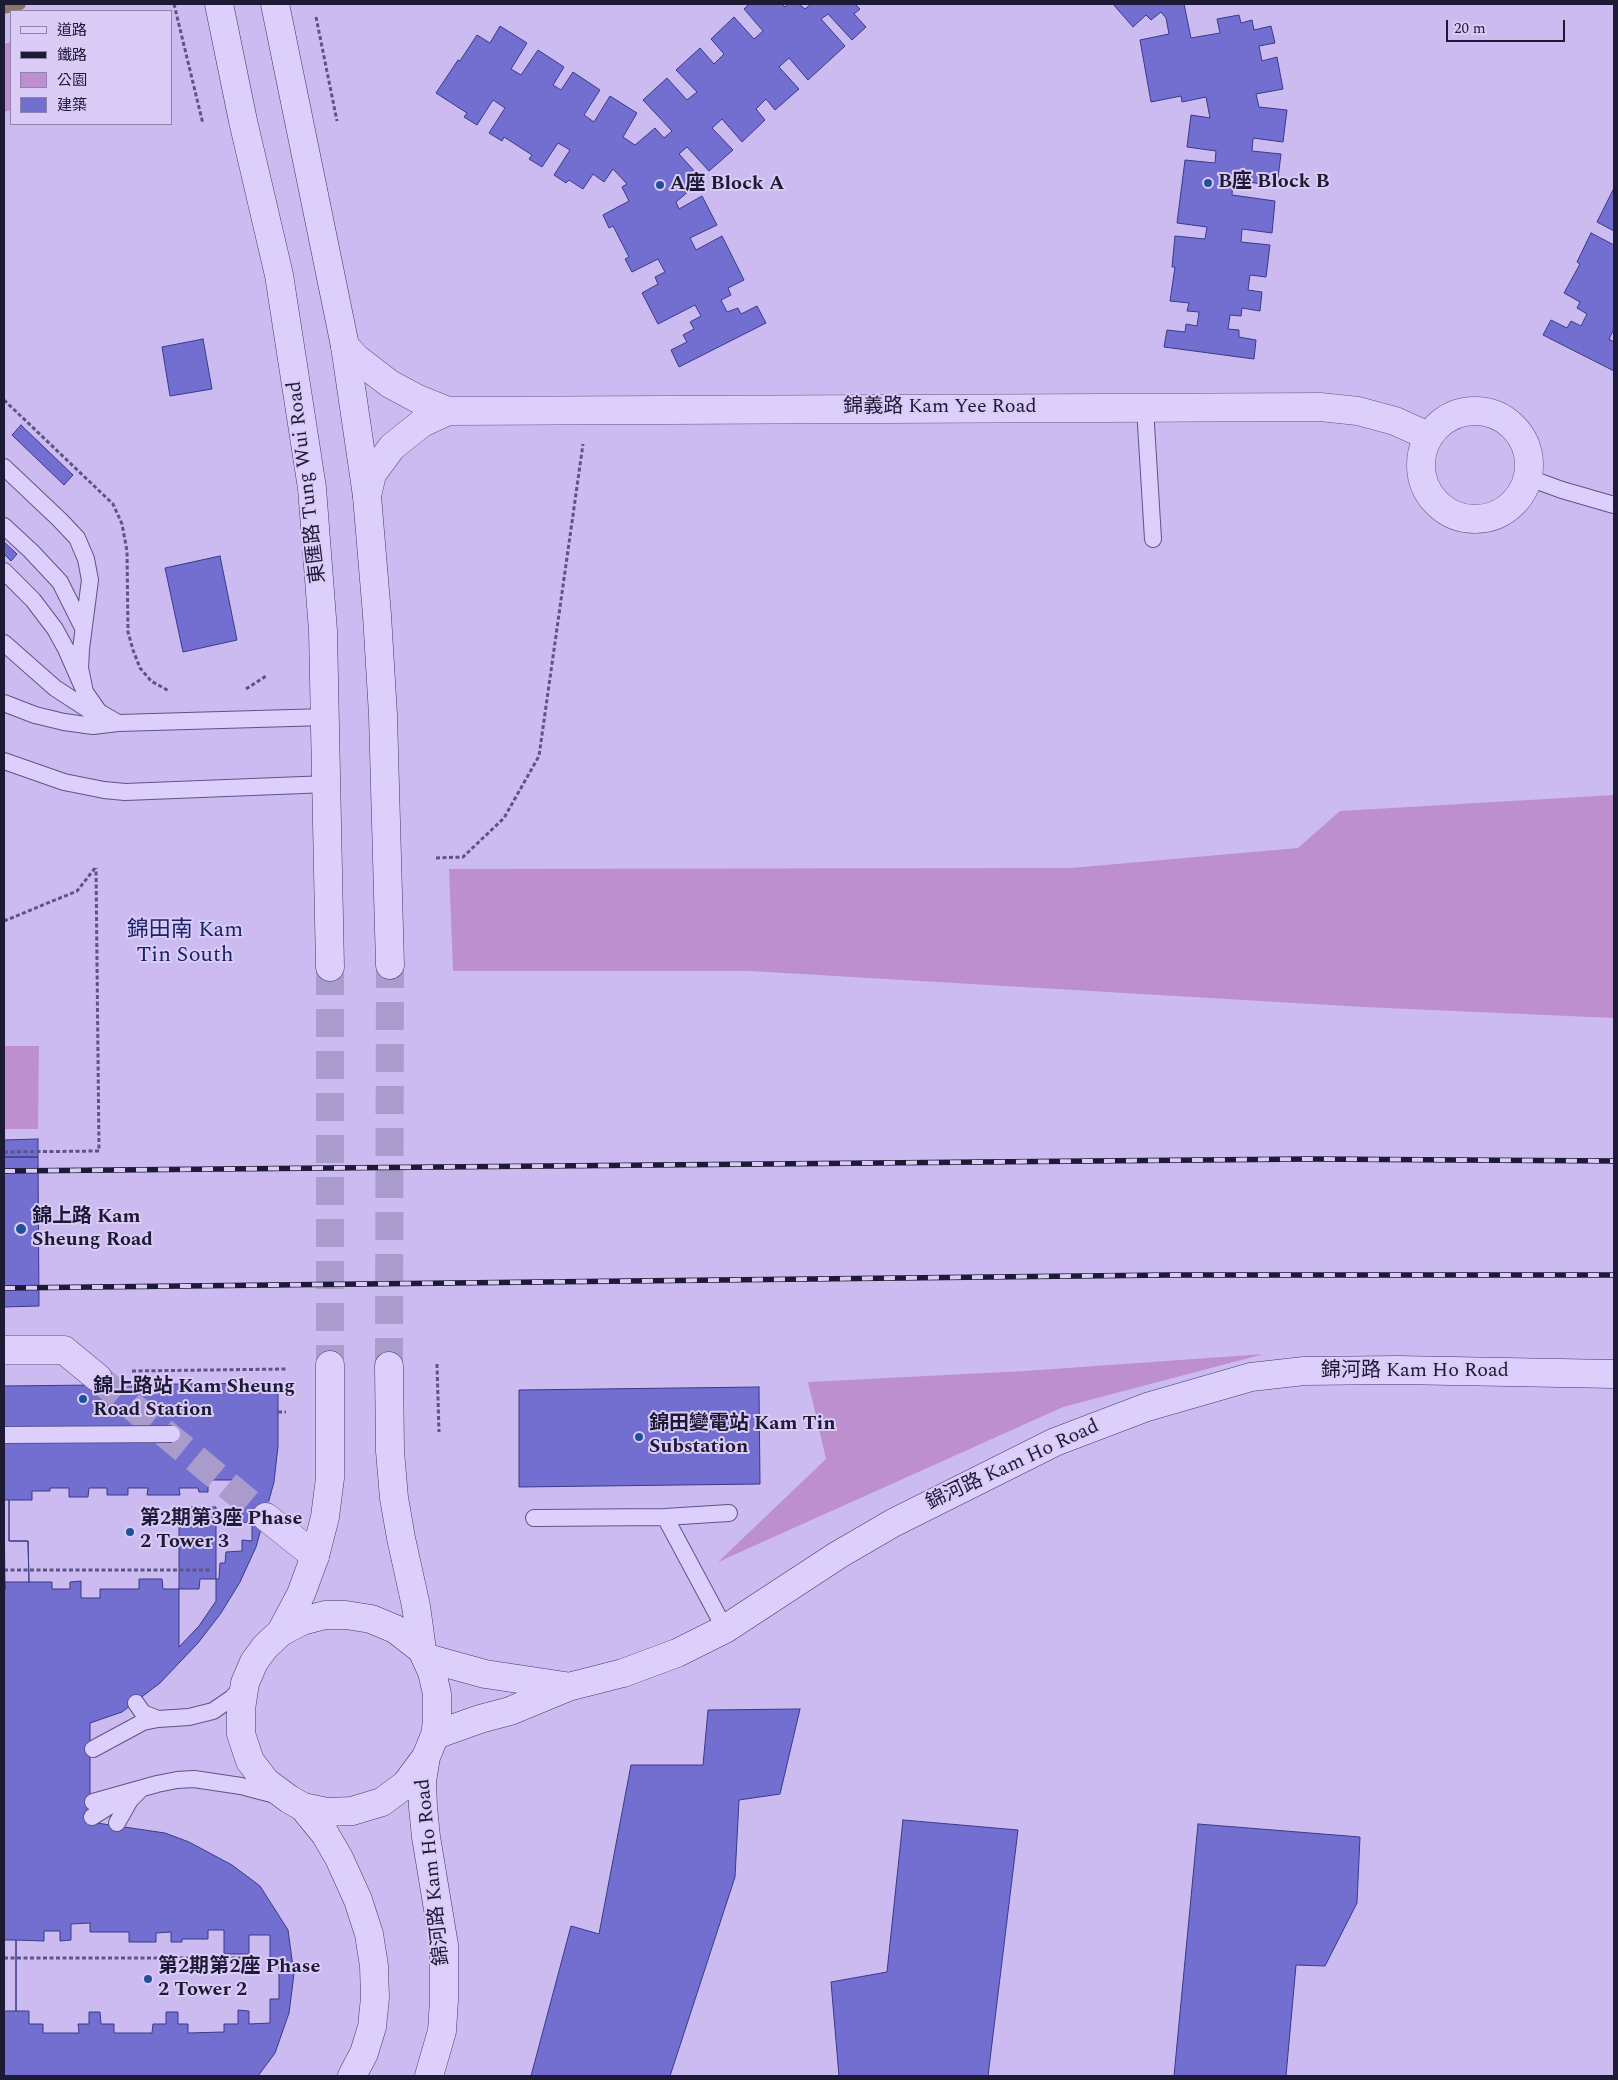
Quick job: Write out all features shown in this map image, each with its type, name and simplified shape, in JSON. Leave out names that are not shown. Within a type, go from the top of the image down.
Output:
[{"type":"street","name":"東匯路 Tung Wui Road","points":[[219,4],[243,121],[276,258],[308,461],[319,558],[326,717],[330,967]]},
{"type":"street","points":[[275,4],[345,346],[368,496],[378,615],[382,697],[390,965]]},
{"type":"street","name":"錦義路 Kam Yee Road","points":[[345,346],[356,358],[390,384],[418,399],[448,411],[1320,407],[1358,411],[1395,421],[1428,436]]},
{"type":"street","points":[[1469,410],[1495,414],[1517,429],[1528,452],[1529,478],[1517,501],[1496,517],[1473,520],[1450,515],[1432,501],[1422,480],[1420,458],[1428,436],[1445,419],[1469,410]]},
{"type":"street","name":"錦義路 Kam Yee Road","points":[[368,496],[372,474],[392,447],[422,423],[448,411]]},
{"type":"street","points":[[4,1350],[64,1350],[95,1375]]},
{"type":"street","points":[[281,1632],[302,1594],[315,1556],[325,1517],[330,1478],[330,1365]]},
{"type":"street","points":[[296,1803],[327,1812],[352,1811],[382,1802],[406,1784],[430,1746],[437,1720],[437,1694],[425,1654],[394,1498],[390,1451],[389,1366]]},
{"type":"street","name":"錦河路 Kam Ho Road","points":[[429,2076],[442,2031],[444,2000],[444,1946],[425,1822],[422,1781],[430,1746],[480,1719],[510,1711],[568,1687],[623,1673],[677,1653],[725,1629],[838,1555],[892,1523],[1055,1442],[1146,1408],[1251,1377],[1304,1371],[1398,1370],[1614,1374]]},
{"type":"street","points":[[266,1517],[315,1556]]},
{"type":"street","points":[[352,2076],[364,2053],[372,2027],[375,1998],[374,1966],[369,1934],[358,1900],[339,1858],[325,1834],[296,1803],[266,1782],[250,1761],[241,1734],[240,1709],[245,1683],[254,1662],[265,1647],[281,1632],[302,1621],[325,1615],[346,1614],[371,1619],[395,1629],[425,1654]]},
{"type":"street","name":"錦河路 Kam Ho Road","points":[[425,1654],[485,1674],[568,1687]]},
{"type":"lane","points":[[1145,408],[1153,539]]},
{"type":"lane","points":[[4,467],[77,538],[86,559],[90,580],[83,628],[80,668],[85,692]]},
{"type":"lane","points":[[1529,478],[1614,505]]},
{"type":"lane","points":[[4,526],[60,582],[83,628]]},
{"type":"lane","points":[[4,571],[33,600],[55,629],[85,692],[99,712],[118,723]]},
{"type":"lane","points":[[4,642],[35,672],[75,703],[96,715],[118,723]]},
{"type":"lane","points":[[4,703],[34,715],[94,726],[118,723],[326,717]]},
{"type":"lane","points":[[4,761],[64,782],[125,792],[328,784]]},
{"type":"lane","points":[[4,1434],[172,1434]]},
{"type":"lane","points":[[534,1518],[665,1517],[729,1513]]},
{"type":"lane","points":[[665,1517],[725,1629]]},
{"type":"lane","points":[[93,1749],[130,1727],[158,1719],[189,1717],[213,1711],[232,1698],[245,1683]]},
{"type":"lane","points":[[136,1703],[143,1714],[158,1719]]},
{"type":"lane","points":[[92,1810],[140,1790],[178,1780],[194,1779],[241,1786],[296,1803]]},
{"type":"lane","points":[[118,1824],[130,1800],[140,1790]]},
{"type":"path","points":[[174,4],[203,124]]},
{"type":"path","points":[[315,13],[334,96]]},
{"type":"path","points":[[4,400],[113,504],[122,524],[127,551],[128,632],[133,650],[140,668],[152,681],[167,691],[176,693]]},
{"type":"path","points":[[436,858],[463,857],[504,818],[539,756],[583,444]]},
{"type":"path","points":[[236,691],[246,689],[266,676]]},
{"type":"path","points":[[4,921],[77,891],[96,868],[99,1151],[4,1152]]},
{"type":"path","points":[[437,1364],[439,1432]]},
{"type":"path","points":[[95,1375],[286,1369]]},
{"type":"path","points":[[278,1412],[286,1412]]},
{"type":"path","points":[[4,1570],[211,1570]]},
{"type":"path","points":[[4,1958],[259,1958]]},
{"type":"green space","points":[[10,42],[10,110],[4,112],[4,44]]},
{"type":"green space","points":[[1614,795],[1614,1018],[1363,1007],[750,971],[453,971],[449,869],[1071,868],[1298,848],[1340,811]]},
{"type":"green space","points":[[4,1046],[39,1046],[38,1129],[4,1129]]},
{"type":"green space","points":[[1264,1354],[1063,1407],[718,1562],[826,1459],[808,1382],[1025,1371]]},
{"type":"building","name":"A座 Block A","points":[[749,4],[782,4],[785,7],[788,4],[799,4],[805,9],[811,4],[855,4],[860,9],[854,14],[866,27],[852,40],[828,14],[821,19],[845,46],[808,80],[789,58],[779,67],[799,89],[775,110],[766,99],[756,109],[765,120],[742,142],[722,119],[712,128],[733,150],[709,171],[687,147],[679,154],[697,174],[697,184],[676,202],[679,209],[702,196],[717,225],[690,238],[696,250],[722,236],[744,280],[728,288],[731,295],[721,300],[727,312],[738,308],[741,314],[757,306],[766,323],[679,367],[671,350],[687,342],[683,335],[694,329],[690,322],[701,316],[695,305],[658,324],[642,293],[658,284],[655,277],[665,272],[658,259],[632,272],[625,259],[629,257],[613,226],[609,228],[603,215],[629,201],[622,187],[627,184],[613,169],[604,182],[593,174],[583,189],[569,180],[566,183],[554,175],[570,150],[558,143],[542,167],[529,159],[532,155],[504,137],[502,141],[489,133],[505,108],[493,100],[477,125],[464,117],[467,113],[436,93],[477,35],[490,43],[500,26],[527,43],[511,69],[521,75],[538,50],[564,67],[553,85],[561,90],[573,72],[600,90],[584,115],[594,122],[610,96],[637,113],[623,137],[635,145],[655,128],[664,138],[672,131],[643,100],[667,78],[687,100],[697,92],[676,70],[700,48],[714,64],[724,54],[711,39],[734,17],[754,39],[763,31],[744,9]]},
{"type":"building","name":"B座 Block B","points":[[1113,4],[1184,4],[1191,38],[1220,33],[1217,19],[1239,15],[1241,23],[1252,20],[1254,30],[1271,26],[1275,43],[1259,46],[1262,61],[1277,57],[1283,89],[1256,94],[1259,107],[1287,110],[1283,142],[1253,138],[1252,151],[1281,154],[1277,186],[1233,180],[1232,195],[1275,201],[1272,233],[1242,229],[1241,242],[1270,245],[1266,277],[1250,275],[1248,290],[1262,292],[1260,311],[1242,308],[1241,316],[1230,315],[1228,329],[1239,330],[1239,337],[1256,340],[1254,359],[1164,347],[1167,330],[1185,332],[1186,324],[1197,326],[1199,312],[1187,311],[1189,303],[1170,301],[1175,267],[1172,267],[1175,236],[1205,239],[1207,227],[1177,223],[1185,160],[1215,163],[1216,151],[1187,147],[1191,115],[1210,118],[1206,97],[1182,102],[1181,96],[1151,102],[1140,40],[1169,34],[1166,18],[1161,12],[1151,20],[1146,15],[1133,27]]},
{"type":"building","points":[[1614,188],[1614,231],[1597,222]]},
{"type":"building","points":[[1591,233],[1614,245],[1614,329],[1609,339],[1614,342],[1614,371],[1543,335],[1551,320],[1567,328],[1571,321],[1581,326],[1587,314],[1577,308],[1580,302],[1564,293],[1580,264],[1577,262]]},
{"type":"building","points":[[203,339],[212,389],[170,396],[162,347]]},
{"type":"building","points":[[21,425],[73,475],[64,485],[12,435]]},
{"type":"building","points":[[4,542],[17,554],[11,561],[4,554]]},
{"type":"building","points":[[220,556],[237,640],[183,652],[165,568]]},
{"type":"building","points":[[38,1139],[38,1157],[4,1157],[4,1140]]},
{"type":"building","name":"錦上路 Kam Sheung Road","points":[[4,1157],[38,1157],[39,1306],[4,1307]]},
{"type":"building","points":[[278,1383],[278,1446],[274,1482],[256,1547],[240,1582],[221,1613],[198,1643],[160,1683],[122,1712],[90,1723],[90,1822],[165,1833],[189,1842],[232,1865],[260,1886],[288,1930],[294,1974],[289,2013],[275,2053],[258,2076],[4,2076],[4,1386]]},
{"type":"building","name":"錦田變電站 Kam Tin Substation","points":[[759,1387],[760,1484],[519,1487],[519,1390]]},
{"type":"building","name":"第2期第3座 Phase 2 Tower 3","points":[[208,1480],[234,1480],[234,1503],[242,1503],[242,1522],[252,1523],[252,1541],[242,1540],[242,1551],[226,1552],[225,1563],[220,1563],[219,1579],[200,1579],[199,1589],[163,1589],[162,1579],[139,1579],[139,1589],[100,1589],[100,1598],[81,1598],[81,1581],[70,1582],[70,1589],[52,1589],[52,1582],[29,1582],[28,1541],[9,1541],[9,1500],[32,1500],[32,1491],[50,1491],[50,1488],[69,1488],[69,1497],[88,1497],[89,1488],[107,1488],[107,1495],[128,1495],[128,1488],[148,1488],[147,1495],[180,1495],[179,1488],[198,1488],[199,1492],[208,1492]]},
{"type":"building","points":[[4,1500],[9,1500],[9,1541],[28,1541],[29,1582],[5,1582],[5,1590]]},
{"type":"building","points":[[179,1507],[216,1507],[216,1601],[199,1626],[179,1647]]},
{"type":"building","points":[[800,1709],[780,1794],[739,1800],[735,1877],[670,2076],[531,2076],[571,1926],[599,1934],[631,1765],[703,1765],[708,1710]]},
{"type":"building","points":[[903,1820],[1018,1830],[988,2076],[839,2076],[831,1982],[887,1972]]},
{"type":"building","points":[[1198,1824],[1360,1837],[1357,1903],[1325,1966],[1296,1965],[1286,2076],[1174,2076]]},
{"type":"building","name":"第2期第2座 Phase 2 Tower 2","points":[[90,1923],[90,1932],[129,1932],[129,1942],[156,1942],[156,1933],[171,1932],[171,1942],[182,1942],[182,1939],[208,1939],[208,1930],[224,1930],[224,1954],[249,1954],[249,1935],[270,1935],[270,1960],[279,1960],[279,1999],[270,1999],[270,2023],[249,2024],[249,2011],[238,2010],[238,2024],[224,2024],[224,2032],[188,2033],[188,2024],[178,2024],[178,2012],[166,2012],[166,2024],[153,2024],[152,2033],[114,2033],[114,2024],[101,2024],[100,2012],[89,2012],[89,2024],[78,2024],[79,2033],[43,2033],[43,2024],[29,2024],[29,2011],[16,2011],[16,1940],[44,1941],[44,1931],[60,1931],[60,1941],[71,1940],[71,1924]]},
{"type":"building","points":[[4,1940],[16,1940],[16,2011],[4,2011]]},
{"type":"waterway","points":[[4,8],[20,4]]},
{"type":"tunnel","points":[[389,1366],[390,965]]},
{"type":"tunnel","points":[[330,967],[330,1365]]},
{"type":"tunnel","points":[[98,1378],[266,1517]]},
{"type":"railway","points":[[4,1171],[1309,1159],[1614,1161]]},
{"type":"railway","points":[[4,1288],[1169,1275],[1614,1275]]},
{"type":"place","name":"B座 Block B","points":[[1208,183]]},
{"type":"place","name":"A座 Block A","points":[[660,185]]},
{"type":"place","name":"錦上路 Kam Sheung Road","points":[[21,1229]]},
{"type":"place","name":"錦上路站 Kam Sheung Road Station","points":[[83,1399]]},
{"type":"place","name":"錦田變電站 Kam Tin Substation","points":[[639,1437]]},
{"type":"place","name":"第2期第3座 Phase 2 Tower 3","points":[[130,1532]]},
{"type":"place","name":"第2期第2座 Phase 2 Tower 2","points":[[148,1979]]},
{"type":"district","name":"錦田南 Kam Tin South","points":[[185,944]]}]
